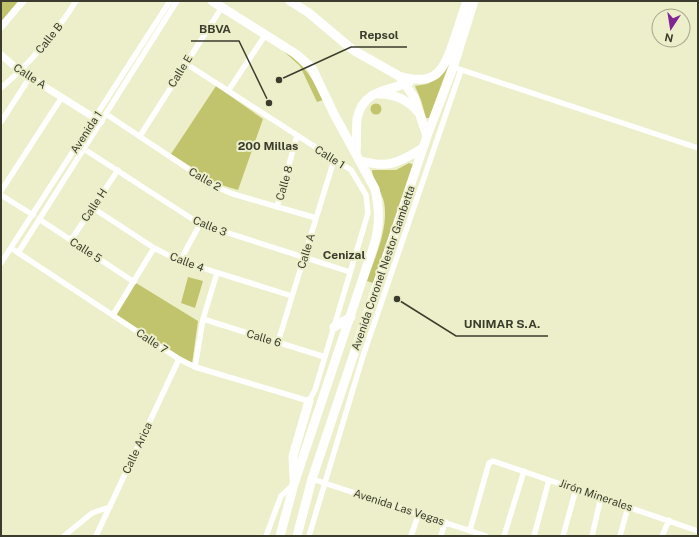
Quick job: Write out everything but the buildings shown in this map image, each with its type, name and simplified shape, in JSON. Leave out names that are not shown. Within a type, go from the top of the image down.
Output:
[{"type":"highway","name":"Avenida Coronel Nestor Gambetta","points":[[212,1],[296,54],[312,68],[334,114],[359,157],[375,190],[379,207],[379,223],[374,245],[294,484],[280,536]]},
{"type":"highway","points":[[290,1],[308,13],[353,50],[399,76],[417,80]]},
{"type":"highway","points":[[423,148],[404,160],[391,165],[373,164],[359,157],[357,118],[362,105],[371,95],[417,80],[432,77],[444,67],[467,1]]},
{"type":"highway","name":"Avenida Coronel Nestor Gambetta","points":[[297,536],[312,479],[427,136],[457,69],[474,1]]},
{"type":"highway","points":[[399,76],[414,98],[427,136]]},
{"type":"highway","points":[[371,95],[380,94],[398,97],[410,103],[419,113]]},
{"type":"highway","points":[[334,328],[351,317]]},
{"type":"highway","points":[[294,484],[293,456],[309,401]]},
{"type":"street","points":[[1,27],[23,1]]},
{"type":"street","name":"Calle B","points":[[1,88],[20,71],[48,39],[76,1]]},
{"type":"street","name":"Avenida 1","points":[[1,263],[98,120],[170,1]]},
{"type":"street","name":"Avenida 1","points":[[18,252],[84,149],[98,120],[106,114],[177,1]]},
{"type":"street","name":"Calle E","points":[[140,136],[222,7]]},
{"type":"street","points":[[228,91],[266,34]]},
{"type":"street","name":"Calle A","points":[[1,55],[20,71],[98,120]]},
{"type":"street","name":"Calle 1","points":[[185,63],[354,174],[366,195],[368,213],[315,390],[309,401]]},
{"type":"street","points":[[309,536],[365,349],[457,69],[698,148]]},
{"type":"street","points":[[1,122],[30,77]]},
{"type":"street","points":[[1,191],[62,97]]},
{"type":"street","name":"Calle 2","points":[[106,114],[214,186],[233,194],[316,218]]},
{"type":"street","name":"Calle 8","points":[[277,207],[297,136]]},
{"type":"street","name":"Calle 3","points":[[84,149],[200,224],[350,272]]},
{"type":"street","name":"Calle A","points":[[278,342],[334,160]]},
{"type":"street","name":"Calle H","points":[[71,240],[118,170]]},
{"type":"street","points":[[1,195],[33,215]]},
{"type":"street","name":"Calle 4","points":[[93,208],[154,248],[180,261],[292,296]]},
{"type":"street","name":"Calle 5","points":[[39,219],[134,282]]},
{"type":"street","points":[[180,261],[200,224]]},
{"type":"street","name":"Calle 7","points":[[11,248],[179,359],[195,366],[309,401]]},
{"type":"street","points":[[113,314],[154,248]]},
{"type":"street","points":[[195,366],[203,319],[217,273]]},
{"type":"street","name":"Calle 6","points":[[203,319],[325,356]]},
{"type":"street","name":"Calle Arica","points":[[96,536],[179,359]]},
{"type":"street","name":"Jirón Minerales","points":[[470,530],[489,464],[493,461],[698,530]]},
{"type":"street","points":[[504,536],[524,471]]},
{"type":"street","name":"Avenida Las Vegas","points":[[312,479],[470,530],[478,535],[486,536]]},
{"type":"street","points":[[534,536],[550,480]]},
{"type":"street","points":[[266,536],[280,496],[294,484]]},
{"type":"street","points":[[563,536],[576,489]]},
{"type":"street","points":[[592,536],[602,497]]},
{"type":"street","points":[[64,536],[92,513],[110,507]]},
{"type":"street","points":[[620,536],[628,507]]},
{"type":"street","points":[[92,513],[100,517],[102,522]]},
{"type":"street","points":[[411,536],[419,513]]},
{"type":"street","points":[[662,536],[669,520]]},
{"type":"street","points":[[441,536],[445,522]]},
{"type":"green space","points":[[1,1],[19,1],[1,23]]},
{"type":"green space","points":[[279,47],[294,58],[310,76],[323,100],[317,102],[300,66]]},
{"type":"green space","points":[[449,64],[429,118],[426,118],[415,86],[427,84],[439,78]]},
{"type":"green space","points":[[216,86],[263,119],[238,190],[218,184],[171,154]]},
{"type":"green space","points":[[374,104],[378,104],[380,105],[380,113],[374,114],[371,111],[371,107]]},
{"type":"green space","points":[[409,163],[414,165],[373,283],[367,281],[383,232],[385,212],[383,198],[372,170],[396,170]]},
{"type":"green space","points":[[188,277],[203,281],[195,308],[181,303]]},
{"type":"green space","points":[[136,283],[198,321],[192,364],[116,316]]},
{"type":"place","name":"Repsol","points":[[279,80]]},
{"type":"place","name":"BBVA","points":[[269,103]]},
{"type":"place","name":"UNIMAR S.A.","points":[[397,299]]},
{"type":"district","name":"200 Millas","points":[[268,146]]},
{"type":"district","name":"Cenizal","points":[[344,255]]}]
